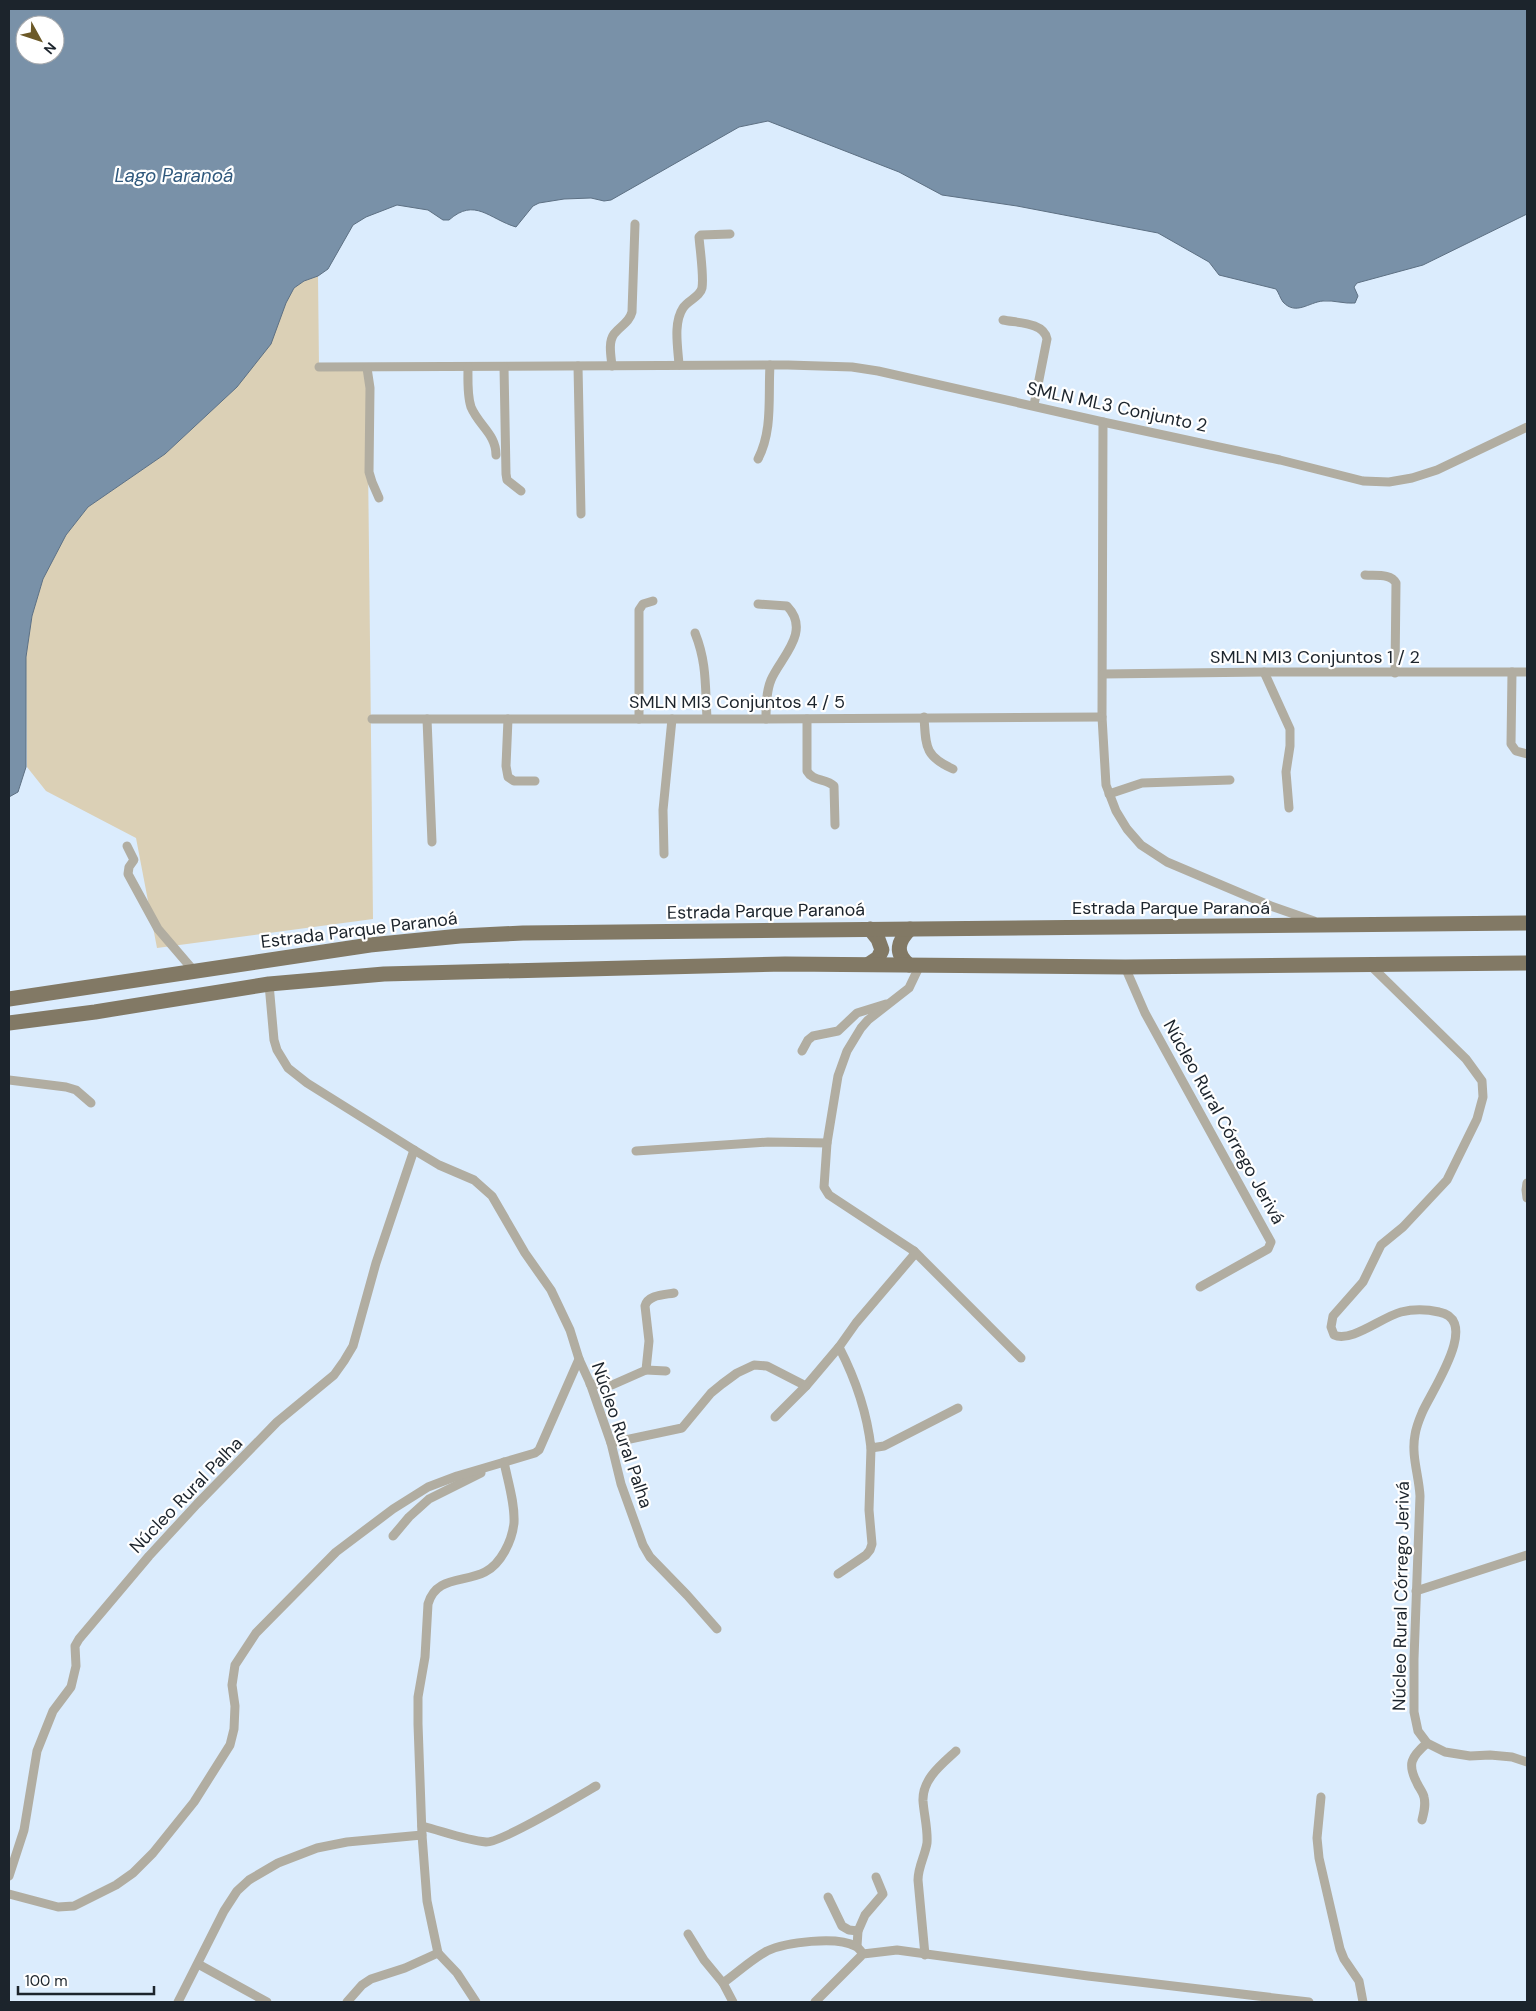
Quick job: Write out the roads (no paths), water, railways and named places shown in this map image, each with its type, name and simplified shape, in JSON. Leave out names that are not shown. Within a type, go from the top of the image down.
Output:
[{"type":"main road","name":"Estrada Parque Paranoá","points":[[9,999],[343,948],[460,936],[541,932],[1527,923]]},
{"type":"main road","points":[[869,964],[878,958],[882,950],[878,939],[870,929]]},
{"type":"main road","points":[[910,929],[900,941],[898,949],[900,956],[914,965]]},
{"type":"main road","points":[[9,1023],[95,1012],[269,984],[384,974],[785,964],[1125,967],[1527,963]]},
{"type":"main road","points":[[95,1012],[86,1006],[84,1001],[86,996],[96,987]]},
{"type":"street","points":[[612,366],[612,339],[614,334],[627,323],[632,312],[635,224]]},
{"type":"street","points":[[678,365],[679,316],[683,308],[702,288],[700,237],[701,235],[730,234]]},
{"type":"street","points":[[1003,320],[1041,327],[1046,334],[1047,339],[1034,406]]},
{"type":"street","name":"SMLN ML3 Conjunto 2","points":[[319,368],[678,365],[852,367],[878,371],[1280,460],[1363,481],[1388,482],[1412,478],[1437,470],[1527,427]]},
{"type":"street","points":[[758,458],[766,442],[768,428],[770,365]]},
{"type":"street","points":[[578,366],[581,514]]},
{"type":"street","points":[[468,367],[470,403],[481,423],[494,439],[496,455]]},
{"type":"street","points":[[504,367],[506,474],[508,480],[522,491]]},
{"type":"street","points":[[367,368],[370,388],[369,472],[379,498]]},
{"type":"street","points":[[1103,422],[1102,717],[1105,776],[1109,794],[1116,811],[1127,829],[1147,850],[1167,862],[1271,906],[1330,926]]},
{"type":"street","points":[[1365,575],[1390,577],[1396,583],[1395,673]]},
{"type":"street","points":[[640,719],[639,610],[643,604],[653,601]]},
{"type":"street","points":[[758,604],[787,606],[791,611],[794,622],[794,636],[791,648],[771,680],[766,719]]},
{"type":"street","points":[[695,633],[702,650],[706,676],[707,718]]},
{"type":"street","points":[[1264,672],[1290,728],[1290,746],[1286,772],[1289,808]]},
{"type":"street","points":[[1512,672],[1511,744],[1516,752],[1527,754]]},
{"type":"street","name":"SMLN MI3 Conjuntos 1 / 2","points":[[1103,674],[1527,672]]},
{"type":"street","points":[[924,717],[930,753],[938,762],[953,768]]},
{"type":"street","name":"SMLN MI3 Conjuntos 4 / 5","points":[[372,719],[1102,717]]},
{"type":"street","points":[[427,719],[432,842]]},
{"type":"street","points":[[508,719],[506,766],[508,776],[514,781],[535,781]]},
{"type":"street","points":[[664,854],[662,810],[672,719]]},
{"type":"street","points":[[807,719],[807,771],[813,778],[828,782],[834,786],[835,826]]},
{"type":"street","points":[[1109,794],[1148,782],[1230,780]]},
{"type":"street","points":[[127,846],[134,860],[129,867],[128,874],[158,929],[194,971]]},
{"type":"street","points":[[1266,926],[1271,906]]},
{"type":"street","name":"Núcleo Rural Córrego Jerivá","points":[[1370,964],[1389,985],[1466,1059],[1479,1075],[1483,1089],[1477,1119],[1447,1180],[1403,1227],[1381,1245],[1363,1282],[1338,1309],[1332,1320],[1334,1335],[1342,1338],[1390,1316],[1411,1310],[1422,1309],[1439,1312],[1446,1314],[1455,1322],[1456,1327],[1450,1356],[1422,1413],[1414,1436],[1420,1496],[1414,1712],[1418,1731],[1427,1743]]},
{"type":"street","points":[[914,965],[909,988],[861,1028],[847,1051],[838,1076],[827,1143],[824,1186],[827,1192],[914,1251],[1021,1358]]},
{"type":"street","name":"Núcleo Rural Córrego Jerivá","points":[[1125,967],[1145,1013],[1271,1242],[1268,1249],[1200,1287]]},
{"type":"street","points":[[269,984],[274,1040],[277,1050],[288,1068],[307,1083],[414,1150],[439,1165],[474,1180],[492,1196],[525,1252],[551,1290],[570,1330],[579,1359]]},
{"type":"street","points":[[802,1051],[808,1040],[813,1036],[838,1031],[844,1028],[858,1013],[891,1002]]},
{"type":"street","points":[[9,1080],[66,1086],[76,1090],[91,1103]]},
{"type":"street","points":[[636,1150],[768,1142],[827,1143]]},
{"type":"street","name":"Núcleo Rural Palha","points":[[9,1876],[24,1830],[37,1750],[53,1711],[68,1693],[74,1680],[76,1666],[75,1646],[149,1556],[198,1504],[277,1422],[334,1374],[344,1361],[353,1346],[376,1263],[414,1150]]},
{"type":"street","points":[[1527,1184],[1527,1198]]},
{"type":"street","points":[[775,1417],[806,1386],[839,1348],[856,1323],[914,1256],[914,1251]]},
{"type":"street","points":[[646,1370],[649,1348],[646,1301],[650,1298],[674,1292]]},
{"type":"street","points":[[838,1574],[866,1555],[872,1544],[869,1510],[871,1448],[867,1417],[860,1394],[839,1348]]},
{"type":"street","name":"Núcleo Rural Palha","points":[[579,1359],[611,1443],[622,1484],[643,1545],[650,1557],[717,1629]]},
{"type":"street","name":"Núcleo Rural Palha","points":[[9,1894],[58,1907],[74,1906],[116,1885],[133,1872],[153,1853],[194,1802],[230,1745],[234,1729],[235,1706],[232,1685],[235,1665],[256,1634],[336,1552],[363,1530],[428,1487],[457,1476],[531,1455],[539,1450],[579,1359]]},
{"type":"street","points":[[611,1443],[682,1428],[711,1393],[737,1372],[754,1366],[767,1366],[806,1386]]},
{"type":"street","points":[[590,1384],[612,1385],[646,1370],[666,1371]]},
{"type":"street","points":[[871,1448],[884,1446],[958,1408]]},
{"type":"street","points":[[476,2002],[457,1973],[438,1953],[427,1901],[422,1830],[418,1697],[425,1657],[428,1604],[433,1591],[438,1587],[485,1572],[498,1560],[510,1539],[514,1524],[513,1507],[504,1462]]},
{"type":"street","points":[[393,1536],[409,1517],[429,1499],[474,1478],[488,1468]]},
{"type":"street","points":[[1416,1590],[1527,1555]]},
{"type":"street","points":[[1422,1820],[1425,1803],[1424,1795],[1412,1772],[1411,1761],[1427,1743],[1446,1752],[1470,1756],[1512,1757],[1527,1762]]},
{"type":"street","points":[[925,1955],[918,1880],[918,1870],[927,1841],[923,1800],[924,1790],[930,1777],[956,1751]]},
{"type":"street","points":[[178,2002],[214,1930],[237,1891],[262,1871],[317,1848],[422,1830],[492,1842],[549,1814],[596,1786]]},
{"type":"street","points":[[1321,1797],[1317,1838],[1319,1858],[1340,1948],[1344,1959],[1359,1981],[1363,2002]]},
{"type":"street","points":[[857,1946],[858,1931],[865,1915],[883,1894],[876,1877]]},
{"type":"street","points":[[828,1897],[842,1926],[849,1930],[858,1931]]},
{"type":"street","points":[[688,1934],[704,1960],[723,1983],[733,2002]]},
{"type":"street","points":[[723,1983],[765,1952],[776,1947],[828,1941],[844,1942],[857,1946],[863,1954]]},
{"type":"street","points":[[816,2002],[863,1954],[896,1950],[1309,2002]]},
{"type":"street","points":[[347,2002],[371,1979],[405,1968],[438,1953]]},
{"type":"street","points":[[198,1964],[267,2002]]},
{"type":"water","name":"Lago Paranoá","points":[[9,9],[1527,9],[1527,214],[1423,265],[1357,283],[1354,287],[1358,296],[1355,303],[1323,301],[1293,308],[1283,302],[1276,289],[1219,275],[1209,262],[1158,233],[1017,206],[942,195],[899,172],[768,121],[739,127],[611,200],[604,201],[591,198],[564,199],[539,203],[533,206],[516,227],[475,210],[467,210],[458,213],[449,220],[443,220],[428,210],[397,205],[366,217],[353,225],[328,269],[294,288],[286,303],[271,344],[237,387],[165,454],[88,507],[66,535],[43,579],[32,616],[26,657],[26,767],[18,792],[9,797]]}]
